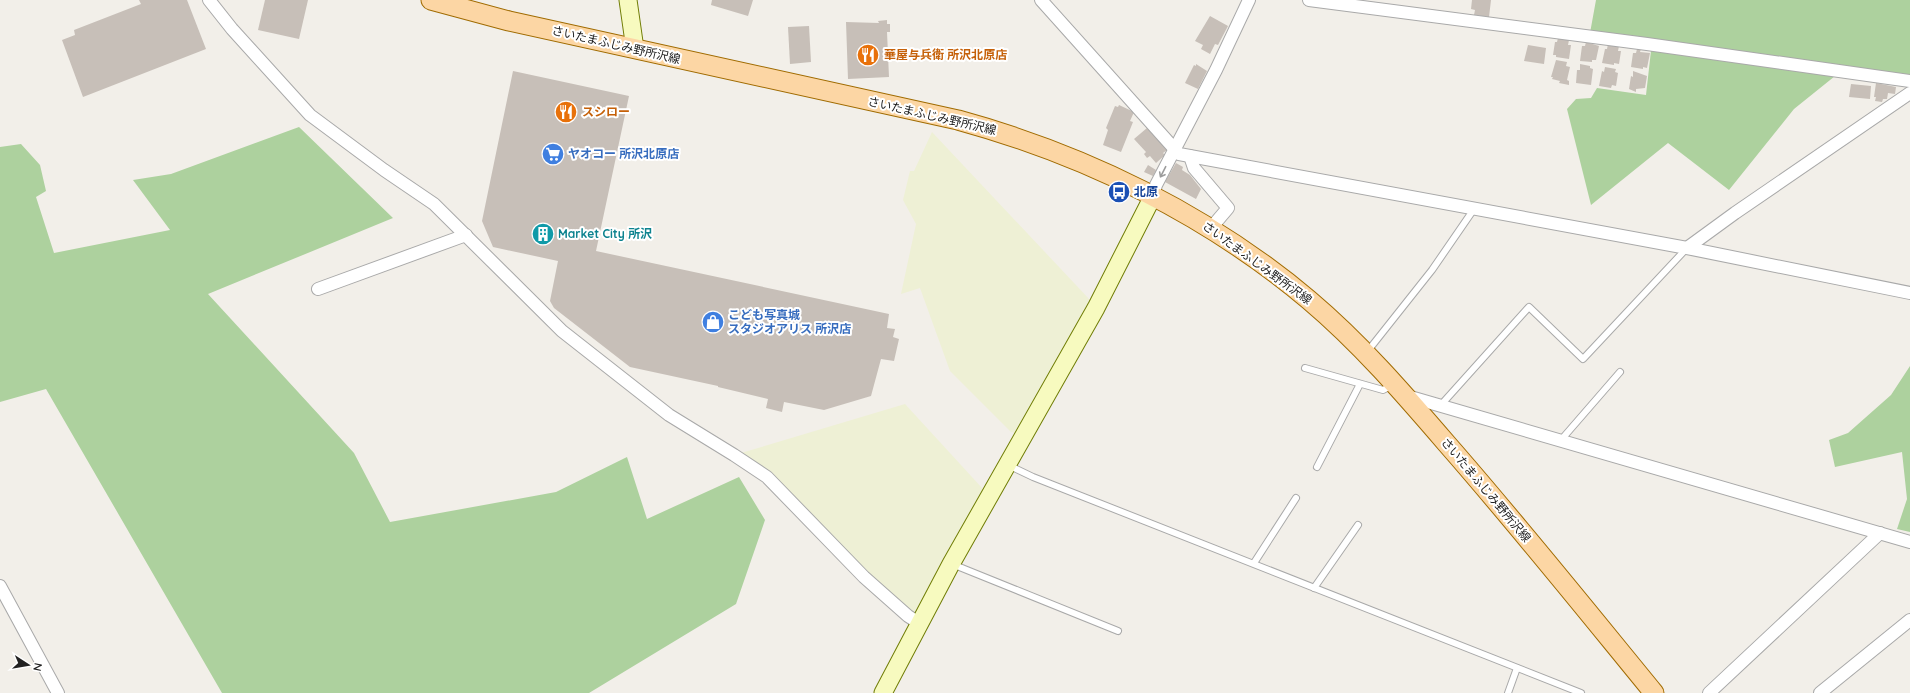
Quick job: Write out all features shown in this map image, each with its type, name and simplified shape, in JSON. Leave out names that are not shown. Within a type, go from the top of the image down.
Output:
[{"type":"main road","name":"さいたまふじみ野所沢線","points":[[430,0],[509,21],[951,118],[987,128],[1075,160],[1153,196],[1211,228],[1310,301],[1366,354],[1400,390],[1482,484],[1654,693]]},
{"type":"street","points":[[210,0],[232,29],[310,115],[384,170],[434,204],[562,331],[669,415],[767,477],[864,577],[908,616],[919,623]]},
{"type":"street","points":[[628,0],[635,49]]},
{"type":"street","points":[[1041,0],[1180,154],[1687,248],[1910,293]]},
{"type":"street","points":[[883,693],[951,564],[1096,308],[1153,196],[1156,185],[1216,70],[1248,0]]},
{"type":"street","points":[[1309,0],[1647,44],[1910,81]]},
{"type":"street","points":[[1687,248],[1735,212],[1910,93]]},
{"type":"street","points":[[1190,156],[1194,168],[1228,208],[1211,228]]},
{"type":"street","points":[[318,288],[466,235]]},
{"type":"street","points":[[1400,390],[1440,406],[1910,542]]},
{"type":"street","points":[[1709,693],[1880,533]]},
{"type":"street","points":[[0,586],[58,693]]},
{"type":"street","points":[[1820,693],[1910,620]]},
{"type":"lane","points":[[1366,354],[1432,270],[1474,209]]},
{"type":"lane","points":[[1440,406],[1529,307],[1583,359],[1687,248]]},
{"type":"lane","points":[[1305,368],[1382,390],[1400,390]]},
{"type":"lane","points":[[1561,440],[1620,372]]},
{"type":"lane","points":[[1317,467],[1360,384]]},
{"type":"lane","points":[[1007,464],[1055,485],[1581,693]]},
{"type":"lane","points":[[1254,563],[1296,498]]},
{"type":"lane","points":[[1314,588],[1358,525]]},
{"type":"lane","points":[[951,564],[1118,630]]},
{"type":"lane","points":[[1508,693],[1517,668]]},
{"type":"green space","points":[[1596,0],[1910,0],[1910,77],[1845,68],[1794,109],[1729,190],[1668,143],[1591,205],[1567,109],[1576,99],[1591,98],[1597,88],[1646,95],[1652,42],[1590,33]]},
{"type":"green space","points":[[299,127],[393,218],[208,294],[354,453],[390,522],[556,492],[627,457],[647,519],[739,477],[765,520],[736,604],[589,693],[222,693],[46,389],[0,402],[0,147],[21,144],[40,165],[46,191],[36,197],[54,253],[170,230],[133,180],[171,174]]},
{"type":"green space","points":[[932,132],[1091,301],[1015,433],[1011,432],[950,371],[920,288],[901,294],[916,224],[903,200],[910,171],[914,171]]},
{"type":"green space","points":[[1910,366],[1910,532],[1897,529],[1907,499],[1902,452],[1835,467],[1829,440],[1848,433],[1891,395]]},
{"type":"green space","points":[[905,404],[983,489],[915,613],[909,612],[741,453]]},
{"type":"building","points":[[139,0],[187,0],[206,49],[83,97],[62,40],[75,35],[74,30],[141,4]]},
{"type":"building","points":[[265,0],[308,0],[299,39],[258,30]]},
{"type":"building","points":[[712,0],[753,0],[748,16],[711,5]]},
{"type":"building","points":[[1472,0],[1491,0],[1489,17],[1474,15],[1475,10],[1471,9]]},
{"type":"building","points":[[1210,16],[1228,26],[1218,45],[1215,44],[1210,54],[1201,49],[1203,45],[1195,41]]},
{"type":"building","name":"華屋与兵衛 所沢北原店","points":[[887,20],[887,24],[890,24],[890,32],[887,32],[889,77],[848,79],[846,22],[879,23],[878,21]]},
{"type":"building","points":[[809,26],[811,62],[790,64],[788,27]]},
{"type":"building","points":[[1558,38],[1569,40],[1568,45],[1571,45],[1569,59],[1556,57],[1556,55],[1553,55],[1555,42],[1557,42]]},
{"type":"building","points":[[1586,42],[1599,46],[1596,60],[1592,60],[1592,62],[1580,61],[1582,46],[1585,46]]},
{"type":"building","points":[[1608,44],[1619,46],[1618,51],[1621,51],[1619,64],[1614,63],[1614,65],[1602,63],[1605,49],[1607,49]]},
{"type":"building","points":[[1528,45],[1546,48],[1544,64],[1524,61]]},
{"type":"building","points":[[1637,49],[1641,49],[1640,52],[1650,53],[1647,68],[1643,67],[1643,69],[1631,67],[1633,53],[1636,53]]},
{"type":"building","points":[[1556,60],[1567,62],[1566,66],[1570,67],[1567,80],[1569,81],[1569,85],[1559,83],[1560,81],[1552,79],[1553,77],[1551,77]]},
{"type":"building","points":[[1196,64],[1207,71],[1198,89],[1185,83],[1194,65],[1196,66]]},
{"type":"building","points":[[1580,64],[1590,66],[1590,68],[1593,69],[1591,85],[1576,83],[1577,70],[1580,70]]},
{"type":"building","points":[[1605,67],[1616,69],[1615,72],[1618,73],[1616,86],[1612,85],[1611,88],[1599,86],[1602,71],[1604,72]]},
{"type":"building","name":"Market City 所沢","points":[[513,71],[629,96],[596,251],[889,314],[887,328],[895,329],[893,337],[899,339],[894,361],[881,359],[871,396],[824,410],[784,402],[782,412],[766,408],[768,399],[718,386],[630,367],[554,308],[550,301],[558,261],[493,247],[482,221]]},
{"type":"building","points":[[1633,71],[1647,76],[1645,88],[1636,89],[1636,92],[1629,89],[1631,76],[1633,77]]},
{"type":"building","points":[[1876,83],[1896,87],[1895,94],[1888,93],[1887,99],[1883,99],[1882,102],[1875,101],[1876,97],[1874,97]]},
{"type":"building","points":[[1851,84],[1871,86],[1870,99],[1849,97]]},
{"type":"building","points":[[1119,105],[1134,112],[1130,121],[1133,122],[1121,152],[1103,145],[1108,130],[1106,128],[1115,106],[1118,107]]},
{"type":"building","points":[[1147,128],[1167,150],[1163,153],[1165,155],[1156,163],[1150,156],[1147,158],[1144,154],[1146,152],[1134,139]]},
{"type":"building","points":[[1176,163],[1183,167],[1182,170],[1190,175],[1201,189],[1196,199],[1165,182]]},
{"type":"building","points":[[1148,165],[1156,170],[1153,176],[1144,172]]},
{"type":"place","name":"華屋与兵衛 所沢北原店","points":[[868,55]]},
{"type":"place","name":"スシロー","points":[[566,112]]},
{"type":"place","name":"ヤオコー 所沢北原店","points":[[553,154]]},
{"type":"place","name":"北原","points":[[1119,192]]},
{"type":"place","name":"Market City 所沢","points":[[543,234]]},
{"type":"place","name":"こども写真城 スタジオアリス 所沢店","points":[[713,322]]}]
